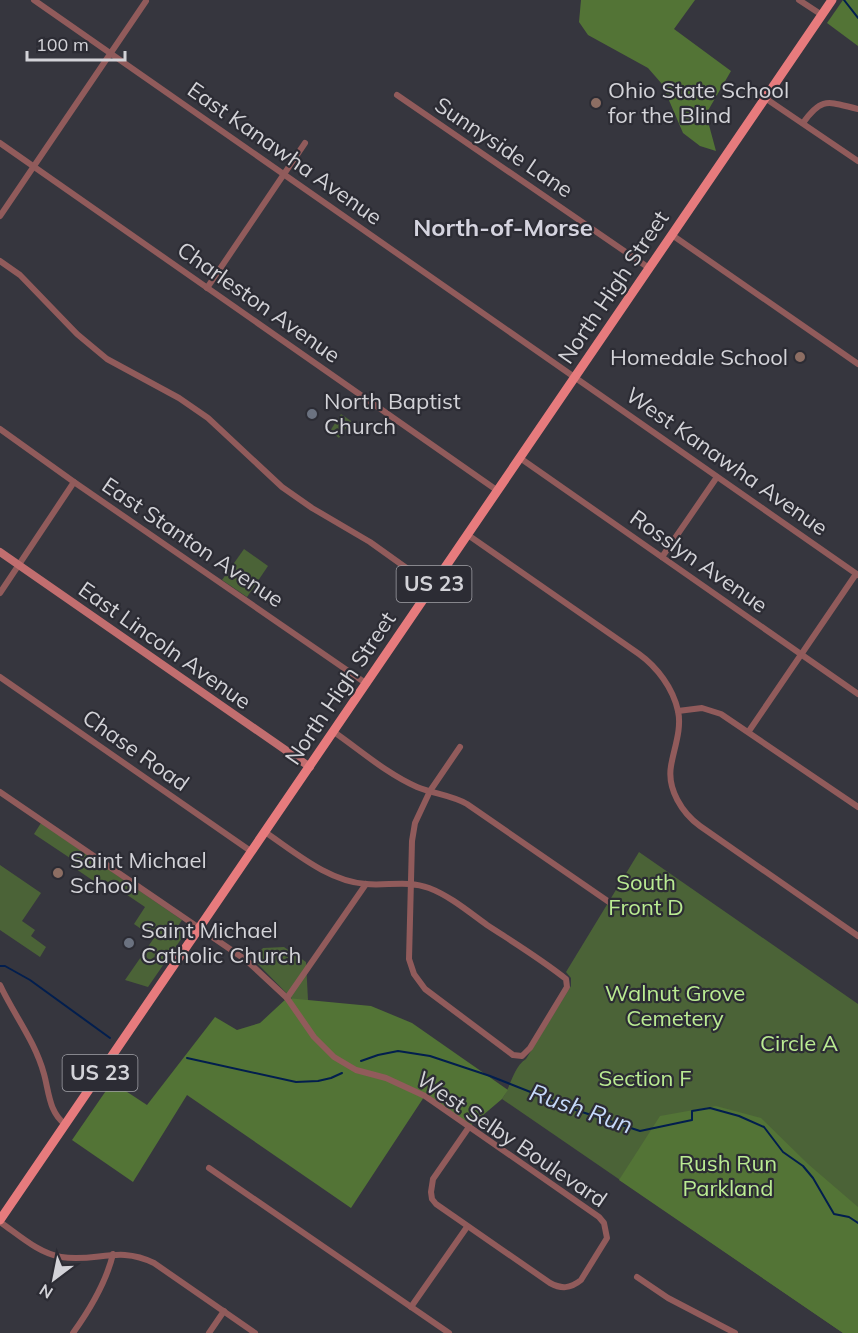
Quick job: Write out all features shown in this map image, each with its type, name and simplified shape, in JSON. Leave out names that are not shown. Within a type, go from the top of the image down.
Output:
[{"type":"main road","name":"North High Street","points":[[0,1221],[832,0]]},
{"type":"main road","name":"East Lincoln Avenue","points":[[0,552],[309,767]]},
{"type":"street","name":"East Kanawha Avenue","points":[[34,0],[575,377]]},
{"type":"street","points":[[799,0],[822,15]]},
{"type":"street","points":[[0,216],[146,1]]},
{"type":"street","name":"Sunnyside Lane","points":[[397,95],[649,268]]},
{"type":"street","points":[[765,98],[858,161]]},
{"type":"street","points":[[803,123],[812,110],[825,103],[858,109]]},
{"type":"street","points":[[207,288],[305,143]]},
{"type":"street","name":"Charleston Avenue","points":[[0,144],[498,491]]},
{"type":"street","points":[[672,235],[858,364]]},
{"type":"street","points":[[0,261],[20,275],[77,334],[107,358],[189,404],[208,418],[282,487],[312,508],[370,542],[433,586]]},
{"type":"street","name":"West Kanawha Avenue","points":[[575,377],[857,574]]},
{"type":"street","name":"East Stanton Avenue","points":[[0,429],[367,684]]},
{"type":"street","name":"Rosslyn Avenue","points":[[520,458],[858,694]]},
{"type":"street","points":[[662,557],[717,477]]},
{"type":"street","points":[[0,593],[74,482]]},
{"type":"street","points":[[468,535],[645,659],[664,679],[678,711],[678,730],[670,773],[673,788],[685,812],[700,826],[858,936]]},
{"type":"street","points":[[749,731],[857,574]]},
{"type":"street","name":"Chase Road","points":[[0,677],[252,852]]},
{"type":"street","points":[[678,711],[702,708],[730,719],[858,807]]},
{"type":"street","points":[[334,732],[397,776],[417,786],[456,798],[467,804],[609,902]]},
{"type":"street","points":[[265,832],[325,872],[351,882],[410,884],[431,888],[566,979],[568,985],[530,1048],[522,1056],[518,1057],[432,996],[419,982],[409,959],[410,884],[415,824],[430,791],[460,747]]},
{"type":"street","name":"West Selby Boulevard","points":[[0,792],[246,960],[287,998],[314,1037],[334,1057],[356,1070],[386,1078],[425,1096],[599,1217],[607,1230],[607,1238],[581,1280],[567,1287],[558,1288],[467,1227]]},
{"type":"street","points":[[287,998],[366,884]]},
{"type":"street","points":[[0,985],[29,1037],[43,1071],[53,1111],[65,1124]]},
{"type":"street","points":[[411,1307],[467,1227],[436,1204],[432,1199],[431,1185],[469,1127]]},
{"type":"street","points":[[209,1168],[449,1333]]},
{"type":"street","points":[[0,1221],[37,1248],[55,1255],[75,1258],[113,1254],[141,1257],[154,1263],[255,1333]]},
{"type":"street","points":[[73,1333],[101,1289],[113,1254]]},
{"type":"street","points":[[637,1277],[668,1298],[735,1333]]},
{"type":"street","points":[[209,1333],[224,1311]]},
{"type":"green space","points":[[581,0],[695,0],[674,29],[731,71],[706,114],[716,151],[700,146],[683,133],[662,84],[648,68],[588,35],[579,22]]},
{"type":"green space","points":[[843,0],[858,0],[858,46],[827,23]]},
{"type":"green space","points":[[341,414],[351,421],[339,438],[330,431]]},
{"type":"green space","points":[[244,549],[268,566],[247,597],[222,580]]},
{"type":"green space","points":[[41,823],[182,920],[178,926],[186,932],[148,987],[125,980],[154,938],[134,924],[145,907],[105,880],[101,886],[73,867],[76,862],[34,834]]},
{"type":"green space","name":"Walnut Grove Cemetery","points":[[639,852],[858,1004],[858,1333],[843,1333],[502,1099],[518,1067],[526,1059],[571,986],[571,978],[566,972]]},
{"type":"green space","points":[[0,865],[41,893],[22,921],[35,930],[31,936],[46,947],[40,957],[0,930]]},
{"type":"green space","points":[[284,947],[306,962],[308,1000],[302,1009],[253,959],[263,948]]},
{"type":"green space","points":[[287,998],[371,1006],[412,1023],[508,1090],[502,1099],[469,1127],[424,1097],[351,1208],[187,1095],[133,1182],[72,1140],[112,1082],[147,1105],[215,1017],[237,1030],[260,1023]]},
{"type":"green space","name":"Rush Run Parkland","points":[[716,1106],[761,1118],[808,1164],[858,1207],[858,1333],[843,1333],[619,1180],[660,1116]]},
{"type":"waterway","points":[[844,0],[858,18]]},
{"type":"waterway","name":"Rush Run","points":[[0,966],[5,966],[30,980],[110,1038]]},
{"type":"waterway","name":"Rush Run","points":[[361,1061],[398,1051],[430,1056],[640,1131],[692,1120],[692,1111],[710,1108],[739,1116],[764,1127],[783,1152],[803,1166],[813,1178],[834,1214],[849,1217],[858,1223]]},
{"type":"waterway","name":"Rush Run","points":[[187,1058],[296,1082],[318,1081],[342,1073]]},
{"type":"place","name":"Ohio State School for the Blind","points":[[596,103]]},
{"type":"place","name":"Homedale School","points":[[800,357]]},
{"type":"place","name":"North Baptist Church","points":[[312,414]]},
{"type":"place","name":"Saint Michael School","points":[[58,873]]},
{"type":"place","name":"Saint Michael Catholic Church","points":[[129,943]]},
{"type":"district","name":"North-of-Morse","points":[[503,228]]},
{"type":"park label","name":"South Front D","points":[[646,894]]},
{"type":"park label","name":"Circle A","points":[[799,1043]]},
{"type":"park label","name":"Section F","points":[[645,1078]]}]
